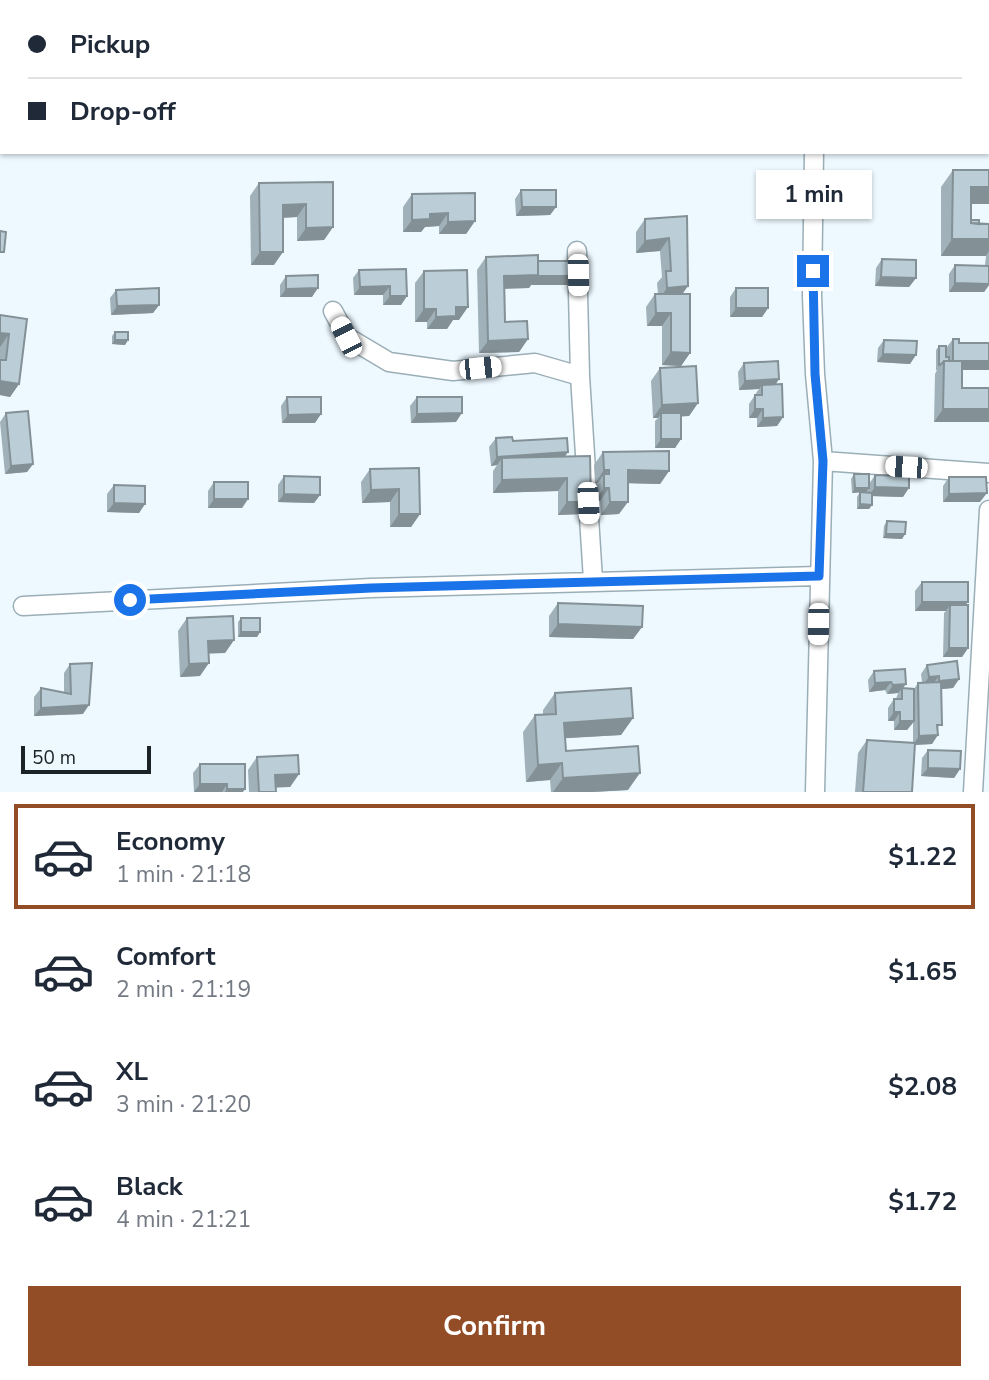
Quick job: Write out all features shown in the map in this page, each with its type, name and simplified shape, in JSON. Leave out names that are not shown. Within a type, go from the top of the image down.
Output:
[{"type":"street","points":[[814,154],[812,296],[815,374],[823,461],[815,792]]},
{"type":"street","points":[[577,251],[580,376],[593,580]]},
{"type":"street","points":[[333,311],[346,337],[389,362],[453,371],[535,363],[580,376]]},
{"type":"street","points":[[823,461],[989,473]]},
{"type":"street","points":[[973,792],[989,510]]},
{"type":"street","points":[[23,606],[371,588],[819,576]]},
{"type":"building","points":[[953,170],[989,170],[989,187],[971,187],[971,223],[989,224],[989,239],[952,239]]},
{"type":"building","points":[[333,182],[333,227],[306,228],[306,204],[283,205],[283,252],[260,252],[259,183]]},
{"type":"building","points":[[521,190],[556,190],[556,207],[522,207]]},
{"type":"building","points":[[475,193],[475,221],[448,222],[448,213],[430,214],[430,219],[412,220],[412,194]]},
{"type":"building","points":[[687,216],[688,286],[667,288],[666,271],[671,271],[669,238],[645,241],[645,219]]},
{"type":"building","points":[[0,231],[6,232],[4,252],[0,252]]},
{"type":"building","points":[[538,255],[538,275],[504,276],[505,322],[527,321],[528,339],[488,341],[486,257]]},
{"type":"building","points":[[882,259],[916,260],[916,278],[881,277]]},
{"type":"building","points":[[538,261],[574,261],[574,276],[538,276]]},
{"type":"building","points":[[955,265],[989,266],[989,284],[955,283]]},
{"type":"building","points":[[406,269],[407,296],[390,296],[390,286],[360,287],[359,270]]},
{"type":"building","points":[[467,270],[468,307],[456,307],[456,316],[436,317],[436,309],[424,309],[424,271]]},
{"type":"building","points":[[318,275],[318,288],[286,289],[286,276]]},
{"type":"building","points":[[159,288],[159,305],[117,306],[116,290]]},
{"type":"building","points":[[736,288],[768,288],[768,308],[736,308]]},
{"type":"building","points":[[655,294],[690,294],[690,353],[671,352],[671,313],[656,313]]},
{"type":"building","points":[[0,315],[27,319],[19,384],[0,381],[0,360],[6,360],[9,334],[0,333]]},
{"type":"building","points":[[115,332],[128,332],[128,340],[115,340]]},
{"type":"building","points":[[953,339],[959,339],[959,343],[989,343],[989,361],[953,361]]},
{"type":"building","points":[[884,340],[917,341],[916,355],[883,354]]},
{"type":"building","points":[[939,346],[946,346],[946,357],[949,357],[949,361],[940,365],[939,365]]},
{"type":"building","points":[[778,361],[779,379],[745,381],[744,363]]},
{"type":"building","points":[[944,361],[962,361],[962,388],[989,388],[989,409],[943,409]]},
{"type":"building","points":[[696,366],[698,403],[662,405],[660,368]]},
{"type":"building","points":[[782,384],[783,417],[763,418],[763,409],[755,409],[755,395],[762,395],[762,385]]},
{"type":"building","points":[[287,397],[321,397],[321,414],[288,415]]},
{"type":"building","points":[[417,397],[462,397],[462,413],[417,414]]},
{"type":"building","points":[[28,411],[33,464],[11,466],[6,413]]},
{"type":"building","points":[[661,413],[681,413],[681,439],[661,439]]},
{"type":"building","points":[[512,437],[513,441],[567,438],[568,452],[497,457],[496,438]]},
{"type":"building","points":[[669,451],[669,471],[628,470],[628,502],[610,502],[609,488],[604,488],[604,474],[609,474],[609,470],[604,470],[603,452]]},
{"type":"building","points":[[590,456],[591,502],[567,502],[567,478],[502,480],[502,458]]},
{"type":"building","points":[[419,468],[420,514],[399,514],[399,489],[371,490],[370,469]]},
{"type":"building","points":[[854,474],[869,474],[869,488],[855,488]]},
{"type":"building","points":[[875,475],[909,476],[909,488],[875,487]]},
{"type":"building","points":[[284,476],[320,477],[320,495],[284,494]]},
{"type":"building","points":[[949,477],[986,477],[987,493],[949,494]]},
{"type":"building","points":[[214,482],[248,482],[248,499],[214,499]]},
{"type":"building","points":[[114,485],[145,486],[145,504],[114,503]]},
{"type":"building","points":[[860,492],[872,493],[872,505],[860,504]]},
{"type":"building","points":[[887,521],[906,522],[905,534],[886,534]]},
{"type":"building","points":[[922,582],[968,582],[968,602],[922,602]]},
{"type":"building","points":[[558,603],[643,606],[642,627],[558,624]]},
{"type":"building","points":[[950,605],[968,605],[968,648],[949,648]]},
{"type":"building","points":[[233,616],[234,640],[208,641],[209,663],[189,664],[187,618]]},
{"type":"building","points":[[241,618],[260,618],[260,632],[241,632]]},
{"type":"building","points":[[957,661],[959,679],[939,681],[939,676],[929,677],[927,665]]},
{"type":"building","points":[[92,663],[89,705],[41,708],[41,688],[71,694],[70,664]]},
{"type":"building","points":[[905,669],[906,684],[875,683],[874,671]]},
{"type":"building","points":[[941,682],[942,725],[937,725],[938,735],[919,736],[918,683]]},
{"type":"building","points":[[631,688],[633,718],[564,723],[566,751],[638,746],[640,773],[563,778],[562,763],[538,765],[535,715],[556,714],[555,693]]},
{"type":"building","points":[[902,688],[914,689],[914,721],[900,721],[900,712],[894,712],[894,699],[902,699]]},
{"type":"building","points":[[867,740],[915,743],[912,792],[863,792]]},
{"type":"building","points":[[928,750],[961,751],[960,769],[928,768]]},
{"type":"building","points":[[298,755],[299,774],[275,775],[276,792],[259,792],[257,757]]},
{"type":"building","points":[[200,764],[245,764],[245,789],[227,789],[227,784],[200,784]]},
{"type":"route","points":[[130,600],[593,580],[819,576],[823,461],[815,374],[813,271]]}]
